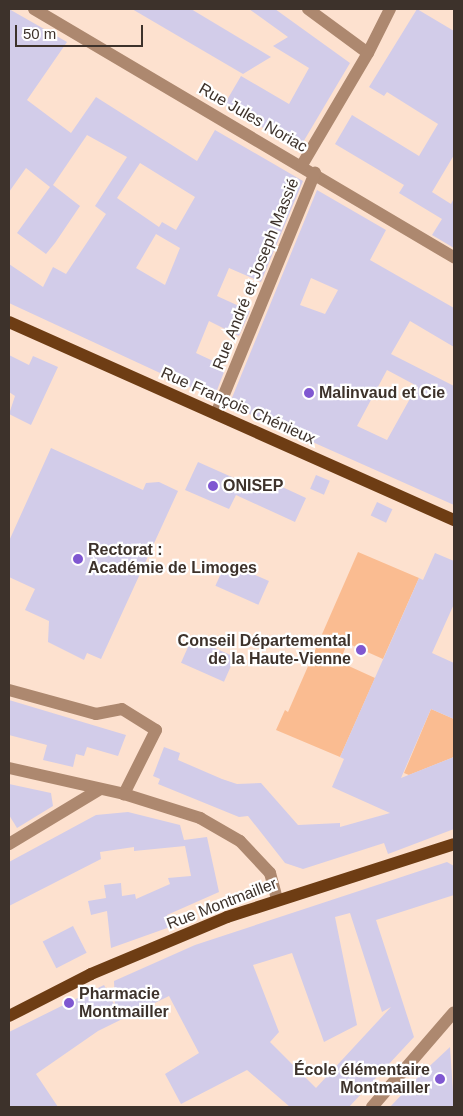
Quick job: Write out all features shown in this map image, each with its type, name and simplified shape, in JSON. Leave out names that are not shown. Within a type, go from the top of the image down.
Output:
[{"type":"main road","name":"Rue François Chénieux","points":[[9,322],[454,520]]},
{"type":"main road","name":"Rue Montmailler","points":[[9,1016],[91,974],[277,899],[454,844]]},
{"type":"street","name":"Rue Jules Noriac","points":[[34,9],[454,256]]},
{"type":"street","points":[[308,9],[368,53]]},
{"type":"street","points":[[302,165],[368,53],[390,9]]},
{"type":"street","name":"Rue André et Joseph Massié","points":[[216,414],[315,174]]},
{"type":"street","points":[[9,690],[96,714],[122,709],[156,730],[124,794]]},
{"type":"street","points":[[9,768],[124,794],[200,818],[240,841],[270,873],[277,899]]},
{"type":"street","points":[[9,844],[100,789]]},
{"type":"street","points":[[372,1107],[454,1012]]},
{"type":"shaded area","points":[[358,552],[419,578],[383,659],[347,643],[340,662],[375,678],[340,757],[276,730],[285,710],[288,712]]},
{"type":"shaded area","points":[[431,709],[454,719],[454,757],[409,775],[404,773]]},
{"type":"building","points":[[9,9],[67,42],[27,100],[71,133],[96,97],[197,161],[215,130],[303,181],[261,282],[229,268],[217,296],[250,311],[239,336],[209,321],[196,353],[226,367],[214,398],[9,303],[9,264],[43,287],[53,267],[66,274],[106,214],[95,206],[127,157],[87,135],[53,185],[80,206],[46,254],[17,233],[50,187],[26,168],[9,192]],"holes":[[[140,163],[195,197],[176,230],[162,222],[159,227],[117,198]],[[156,234],[180,248],[165,285],[136,268]]]},
{"type":"building","points":[[132,9],[191,9],[271,57],[243,74]]},
{"type":"building","points":[[249,9],[275,9],[350,63],[299,149],[224,105],[241,76],[289,104],[309,68],[273,46],[288,37]]},
{"type":"building","points":[[417,9],[454,31],[454,155],[432,192],[451,204],[454,198],[454,248],[432,235],[442,219],[399,193],[404,185],[335,144],[352,115],[419,156],[438,124],[387,92],[384,96],[369,87]]},
{"type":"building","points":[[317,190],[386,230],[370,260],[454,308],[454,347],[410,321],[391,354],[454,386],[454,505],[229,405]],"holes":[[[311,278],[338,290],[325,314],[300,305]],[[387,370],[417,386],[387,440],[357,426]]]},
{"type":"building","points":[[9,355],[29,365],[33,356],[58,367],[31,425],[9,414],[15,396],[9,392]]},
{"type":"building","name":"Rectorat : Académie de Limoges","points":[[51,448],[143,490],[146,483],[159,482],[178,491],[101,659],[87,653],[84,660],[48,642],[49,621],[25,610],[35,589],[9,577],[9,541]]},
{"type":"building","points":[[198,462],[259,489],[263,478],[306,498],[295,522],[236,495],[229,509],[185,490]]},
{"type":"building","points":[[316,475],[330,481],[324,495],[310,489]]},
{"type":"building","points":[[377,502],[392,509],[386,523],[371,516]]},
{"type":"building","points":[[435,553],[454,561],[454,604],[432,653],[454,663],[454,719],[431,709],[401,778],[454,757],[454,829],[388,854],[384,843],[303,869],[285,863],[248,816],[239,817],[158,784],[160,779],[153,776],[164,747],[180,753],[178,760],[222,779],[237,784],[261,783],[298,825],[340,823],[340,827],[390,813],[332,787],[344,759],[340,757],[419,578],[423,580]]},
{"type":"building","points":[[226,562],[269,581],[258,605],[215,586]]},
{"type":"building","points":[[192,638],[235,657],[224,682],[181,663]]},
{"type":"building","points":[[9,700],[126,735],[118,756],[87,747],[84,756],[76,754],[73,767],[43,760],[47,745],[9,735]]},
{"type":"building","points":[[9,784],[51,793],[53,806],[17,828],[9,815]]},
{"type":"building","points":[[128,812],[180,825],[184,840],[207,837],[219,892],[167,915],[170,927],[111,948],[107,911],[91,915],[88,901],[106,898],[104,885],[121,883],[122,896],[135,894],[136,899],[170,884],[168,878],[191,876],[185,846],[134,851],[134,847],[100,852],[101,859],[9,906],[9,862],[96,815]]},
{"type":"building","points":[[447,862],[454,866],[454,895],[376,920],[414,1037],[349,1107],[290,1107],[247,1070],[181,1104],[165,1074],[199,1053],[169,996],[98,1031],[36,1074],[58,1107],[9,1107],[9,1032],[104,985],[115,1006],[114,981],[195,945]],"holes":[[[350,913],[382,1012],[391,1007],[316,1088],[270,1042],[279,1032],[253,965],[292,953],[324,1042],[357,1025],[335,917]]]},
{"type":"building","points":[[73,926],[87,953],[56,968],[43,941]]},
{"type":"building","points":[[450,1047],[454,1107],[390,1107],[419,1076]]},
{"type":"place","name":"Malinvaud et Cie","points":[[309,393]]},
{"type":"place","name":"ONISEP","points":[[213,486]]},
{"type":"place","name":"Rectorat : Académie de Limoges","points":[[78,559]]},
{"type":"place","name":"Conseil Départemental de la Haute-Vienne","points":[[361,650]]},
{"type":"place","name":"Pharmacie Montmailler","points":[[69,1003]]},
{"type":"place","name":"École élémentaire Montmailler","points":[[440,1079]]}]
